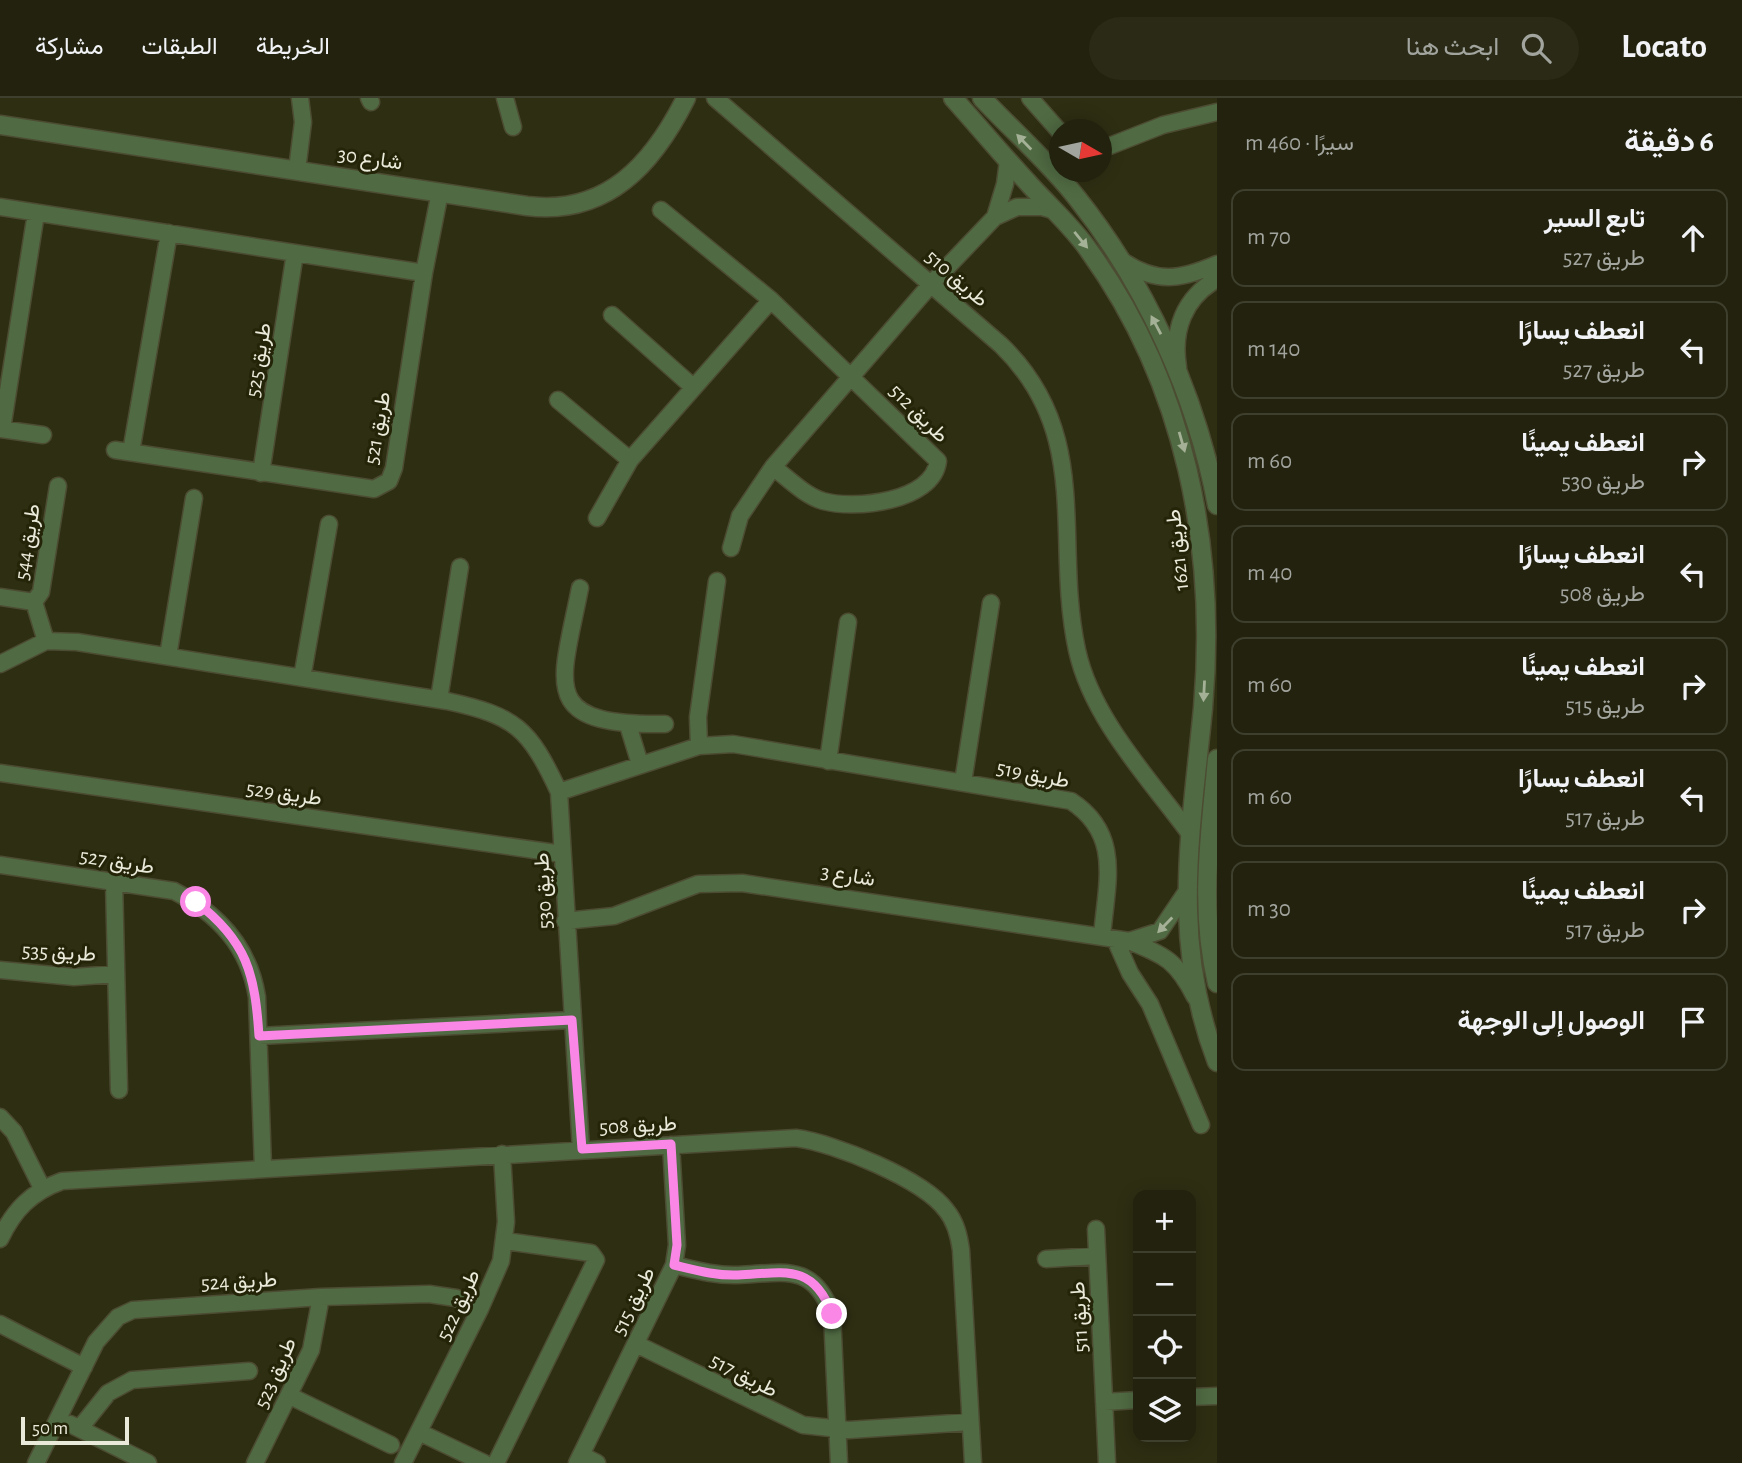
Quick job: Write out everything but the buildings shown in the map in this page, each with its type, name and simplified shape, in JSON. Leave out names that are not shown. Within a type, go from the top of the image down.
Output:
[{"type":"street","points":[[297,170],[303,122],[300,98]]},
{"type":"street","points":[[505,98],[513,127]]},
{"type":"street","name":"شارع 30","points":[[0,125],[544,208],[559,208],[586,200],[627,179],[653,155],[685,98]]},
{"type":"street","name":"طريق 510","points":[[716,98],[932,283],[1022,365],[1035,385],[1056,432],[1068,493],[1067,550],[1077,650],[1087,679],[1101,712],[1190,834]]},
{"type":"street","name":"طريق 1621","points":[[953,98],[1089,250],[1120,298],[1160,374],[1183,443],[1204,554],[1207,629],[1186,891],[1188,945]]},
{"type":"street","points":[[982,98],[1075,195],[1118,258],[1160,333],[1180,376],[1203,446],[1217,505]]},
{"type":"street","points":[[1030,98],[1049,120]]},
{"type":"street","points":[[1112,145],[1163,125],[1217,112]]},
{"type":"street","points":[[995,217],[1005,184],[1008,161]]},
{"type":"street","name":"طريق 521","points":[[169,233],[123,451],[374,489],[389,481],[394,468],[424,273],[440,192]]},
{"type":"street","points":[[731,548],[740,516],[774,467],[932,283],[995,217],[1005,210],[1029,205],[1054,210]]},
{"type":"street","points":[[0,207],[424,273]]},
{"type":"street","name":"طريق 512","points":[[661,210],[771,300],[938,461],[937,468],[922,485],[880,502],[838,504],[810,495],[774,467]]},
{"type":"street","points":[[36,213],[1,429],[43,435]]},
{"type":"street","name":"طريق 525","points":[[261,472],[295,253]]},
{"type":"street","points":[[1118,258],[1153,277],[1192,274],[1217,264]]},
{"type":"street","points":[[1180,376],[1176,347],[1179,325],[1192,298],[1217,279]]},
{"type":"street","points":[[597,518],[630,460],[771,300]]},
{"type":"street","points":[[612,315],[693,387]]},
{"type":"street","points":[[558,400],[630,460]]},
{"type":"street","name":"طريق 544","points":[[46,641],[34,603],[41,592],[58,486]]},
{"type":"street","points":[[168,656],[194,498]]},
{"type":"street","points":[[302,678],[329,524]]},
{"type":"street","points":[[439,699],[460,567]]},
{"type":"street","points":[[699,746],[698,717],[717,581]]},
{"type":"street","points":[[580,588],[562,678],[565,694],[580,710],[628,725],[664,724]]},
{"type":"street","name":"طريق 544","points":[[0,597],[34,603]]},
{"type":"street","name":"طريق 519","points":[[963,782],[990,603]]},
{"type":"street","points":[[828,761],[848,622]]},
{"type":"street","name":"طريق 530","points":[[0,664],[46,641],[77,642],[439,699],[483,709],[506,718],[523,732],[544,759],[559,792],[565,921],[582,1149]]},
{"type":"street","points":[[628,725],[640,764]]},
{"type":"street","name":"طريق 519","points":[[559,792],[699,746],[745,745],[1071,801],[1087,812],[1100,828],[1107,844],[1115,939]]},
{"type":"street","points":[[1217,759],[1206,895],[1210,956],[1217,983]]},
{"type":"street","name":"طريق 529","points":[[0,773],[562,854]]},
{"type":"street","points":[[1209,839],[1217,818]]},
{"type":"street","name":"طريق 527","points":[[0,865],[174,891],[215,916],[244,954],[253,977],[259,1036],[263,1168]]},
{"type":"street","name":"طريق 535","points":[[114,881],[119,1090]]},
{"type":"street","name":"شارع 3","points":[[565,921],[614,916],[684,888],[727,881],[1115,939],[1171,960],[1182,971],[1198,1003]]},
{"type":"street","name":"شارع 3","points":[[1115,939],[1160,931],[1168,924],[1186,891]]},
{"type":"street","points":[[1115,939],[1130,973],[1150,1004],[1201,1125]]},
{"type":"street","name":"شارع 3","points":[[1188,945],[1198,1003],[1217,1062]]},
{"type":"street","name":"طريق 535","points":[[0,970],[74,977],[116,974]]},
{"type":"street","points":[[259,1036],[572,1020]]},
{"type":"street","points":[[0,1117],[14,1132],[42,1188]]},
{"type":"street","name":"طريق 508","points":[[0,1239],[23,1203],[42,1188],[82,1178],[671,1144],[796,1138],[815,1141],[852,1154],[934,1198],[946,1210],[959,1237],[973,1463]]},
{"type":"street","name":"طريق 515","points":[[579,1459],[674,1265],[677,1234],[671,1144]]},
{"type":"street","name":"طريق 522","points":[[403,1463],[494,1280],[505,1241],[506,1202],[502,1154]]},
{"type":"street","name":"طريق 511","points":[[1096,1229],[1107,1463]]},
{"type":"street","points":[[496,1463],[596,1260],[591,1253],[505,1241]]},
{"type":"street","points":[[1046,1259],[1097,1256]]},
{"type":"street","points":[[674,1265],[721,1275],[779,1271],[797,1273],[813,1282],[825,1296],[832,1314],[839,1463]]},
{"type":"street","name":"طريق 524","points":[[36,1463],[105,1328],[133,1310],[321,1297],[429,1294],[456,1298],[480,1309]]},
{"type":"street","name":"طريق 523","points":[[255,1463],[290,1396],[315,1336],[321,1297]]},
{"type":"street","points":[[0,1324],[84,1367]]},
{"type":"street","name":"طريق 517","points":[[636,1344],[786,1420],[837,1430],[971,1422]]},
{"type":"street","points":[[80,1428],[108,1393],[132,1380],[249,1371]]},
{"type":"street","points":[[290,1396],[391,1445]]},
{"type":"street","points":[[1196,1397],[1217,1396]]},
{"type":"street","points":[[1104,1402],[1133,1400]]},
{"type":"street","points":[[59,1418],[148,1463]]},
{"type":"street","points":[[419,1432],[484,1463]]},
{"type":"street","points":[[579,1459],[597,1463]]},
{"type":"route","points":[[196,902],[215,916],[244,954],[257,997],[259,1036],[572,1020],[582,1149],[671,1144],[677,1245],[674,1265],[721,1275],[779,1271],[797,1273],[813,1282],[825,1296],[832,1314]]}]
